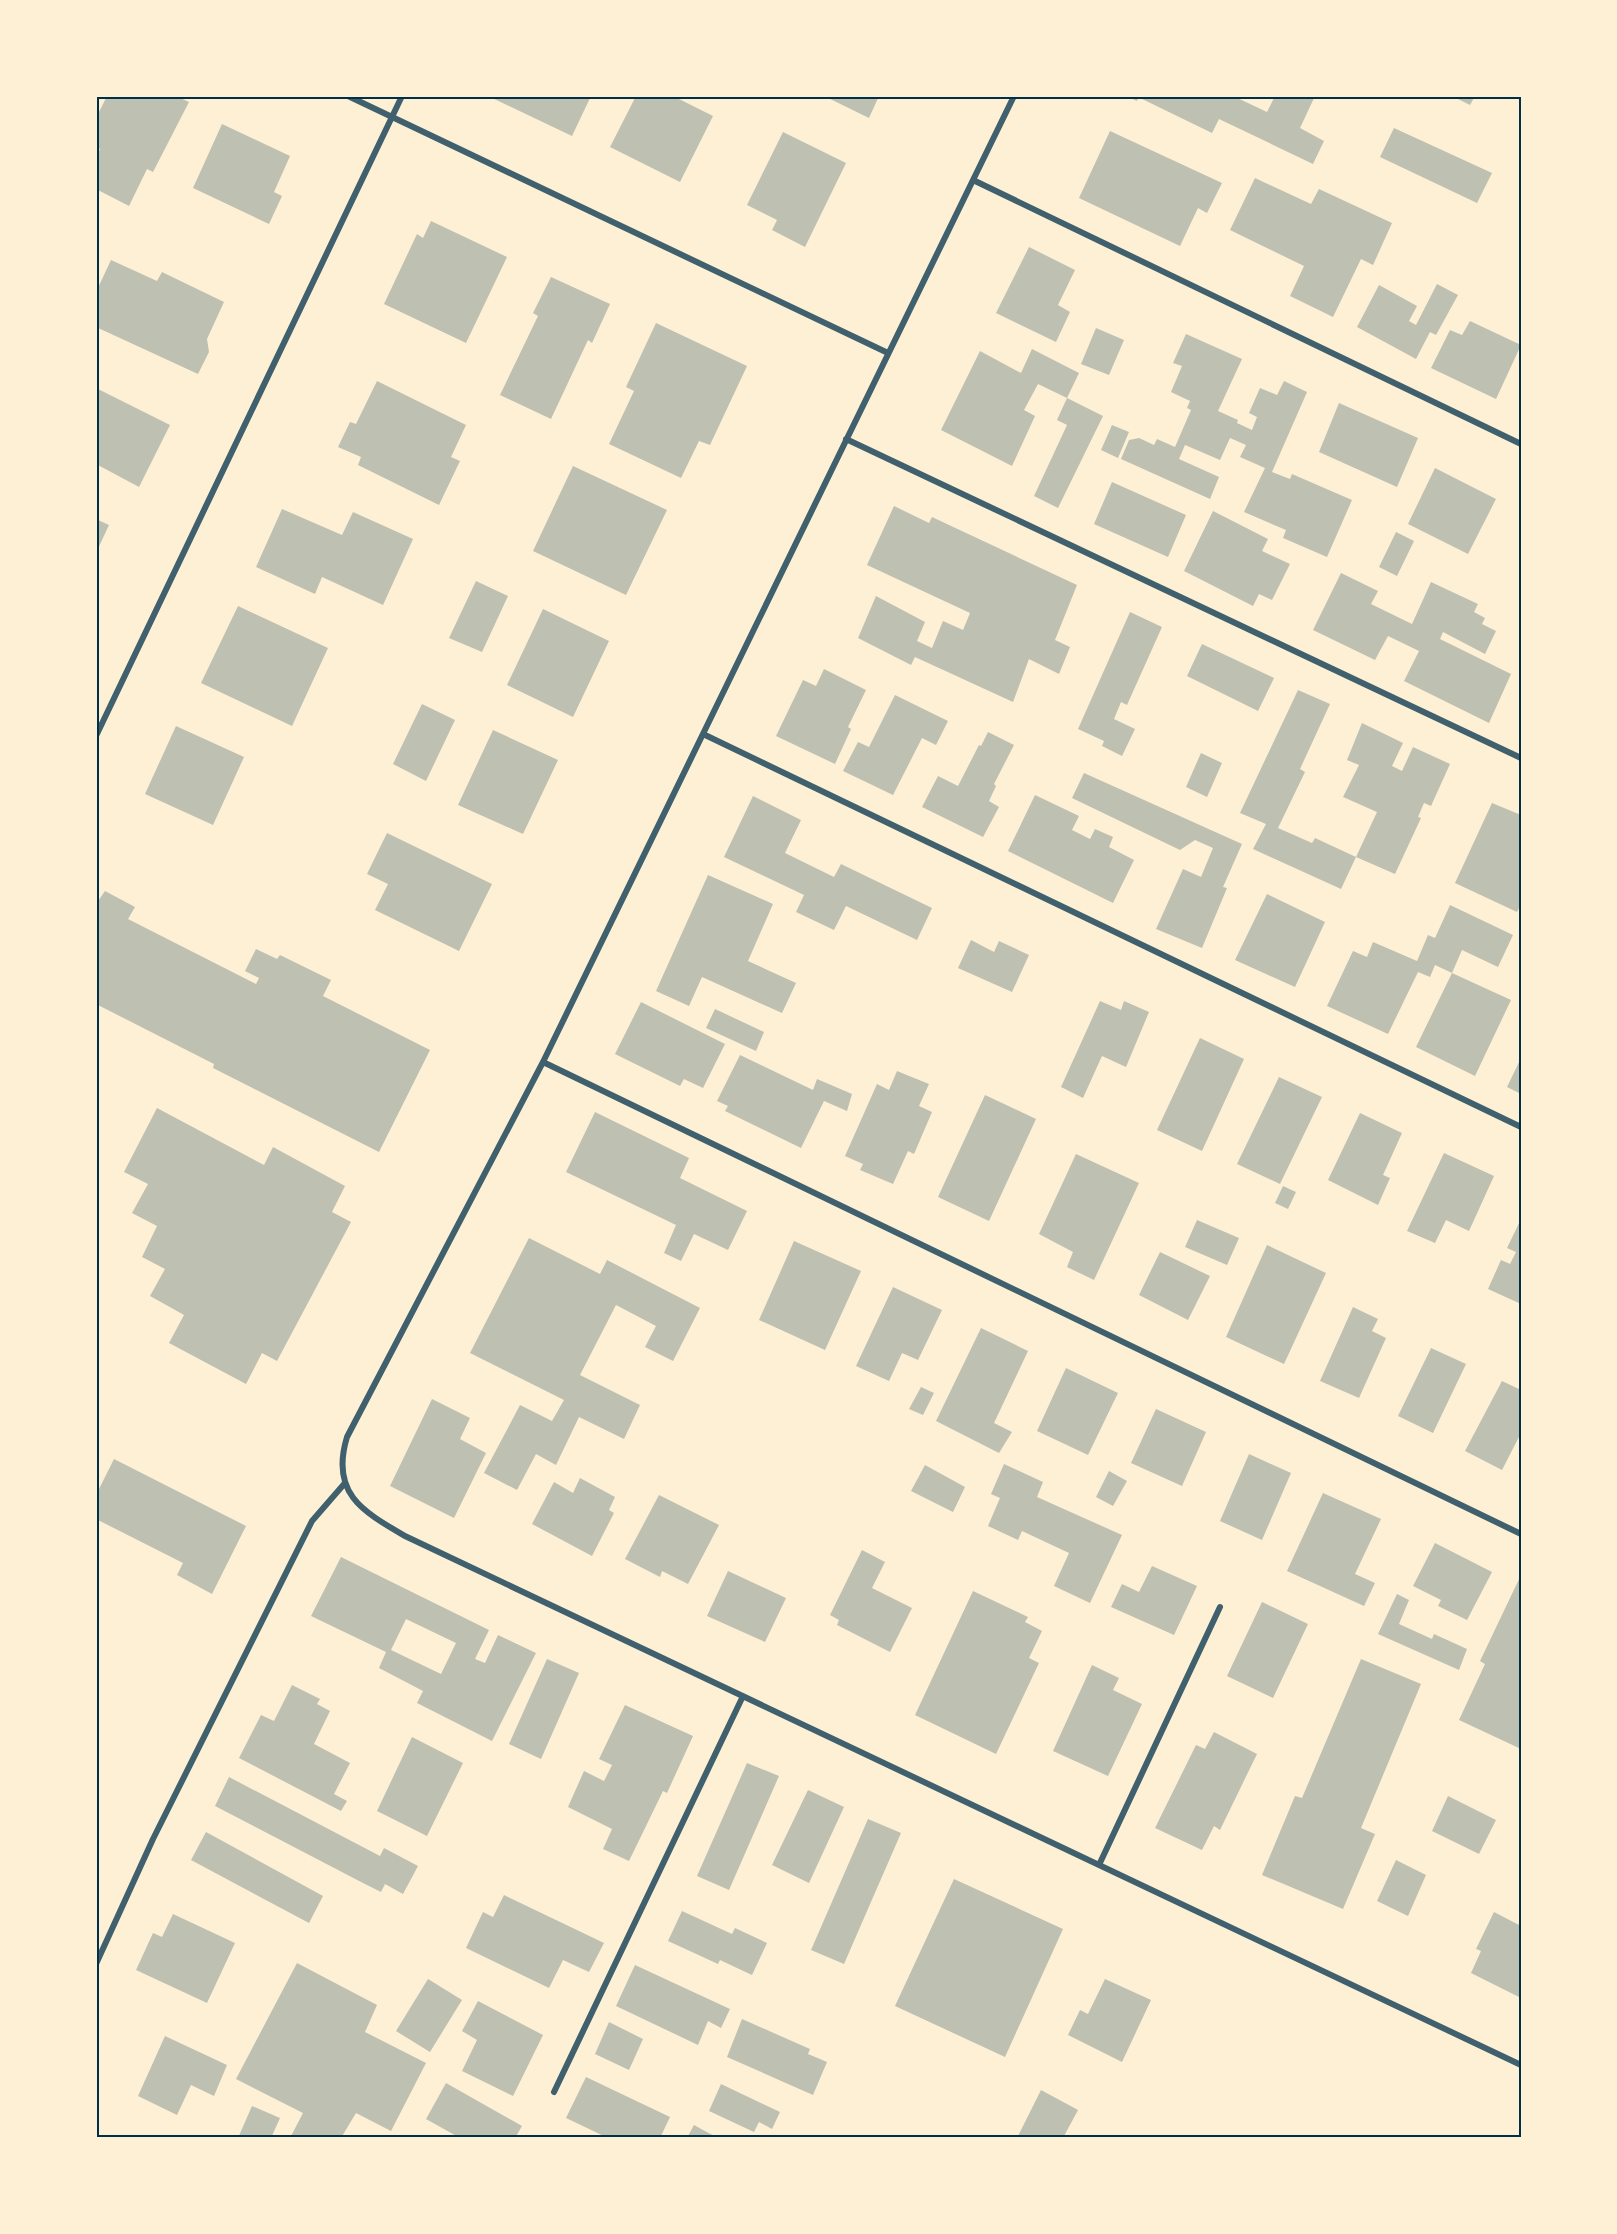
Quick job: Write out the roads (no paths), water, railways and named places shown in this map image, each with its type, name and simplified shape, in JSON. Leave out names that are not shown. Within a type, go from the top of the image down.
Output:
[{"type":"street","points":[[348,96],[888,353]]},
{"type":"street","points":[[96,736],[402,96]]},
{"type":"street","points":[[1014,96],[543,1062],[347,1437],[342,1454],[341,1470],[345,1483],[361,1508],[405,1536],[1521,2065]]},
{"type":"street","points":[[973,180],[1521,444]]},
{"type":"street","points":[[846,439],[1521,758]]},
{"type":"street","points":[[703,734],[1521,1127]]},
{"type":"street","points":[[543,1062],[1521,1534]]},
{"type":"street","points":[[96,1964],[153,1839],[312,1521],[345,1483]]},
{"type":"street","points":[[1099,1865],[1220,1607]]},
{"type":"street","points":[[554,2092],[742,1696]]}]
